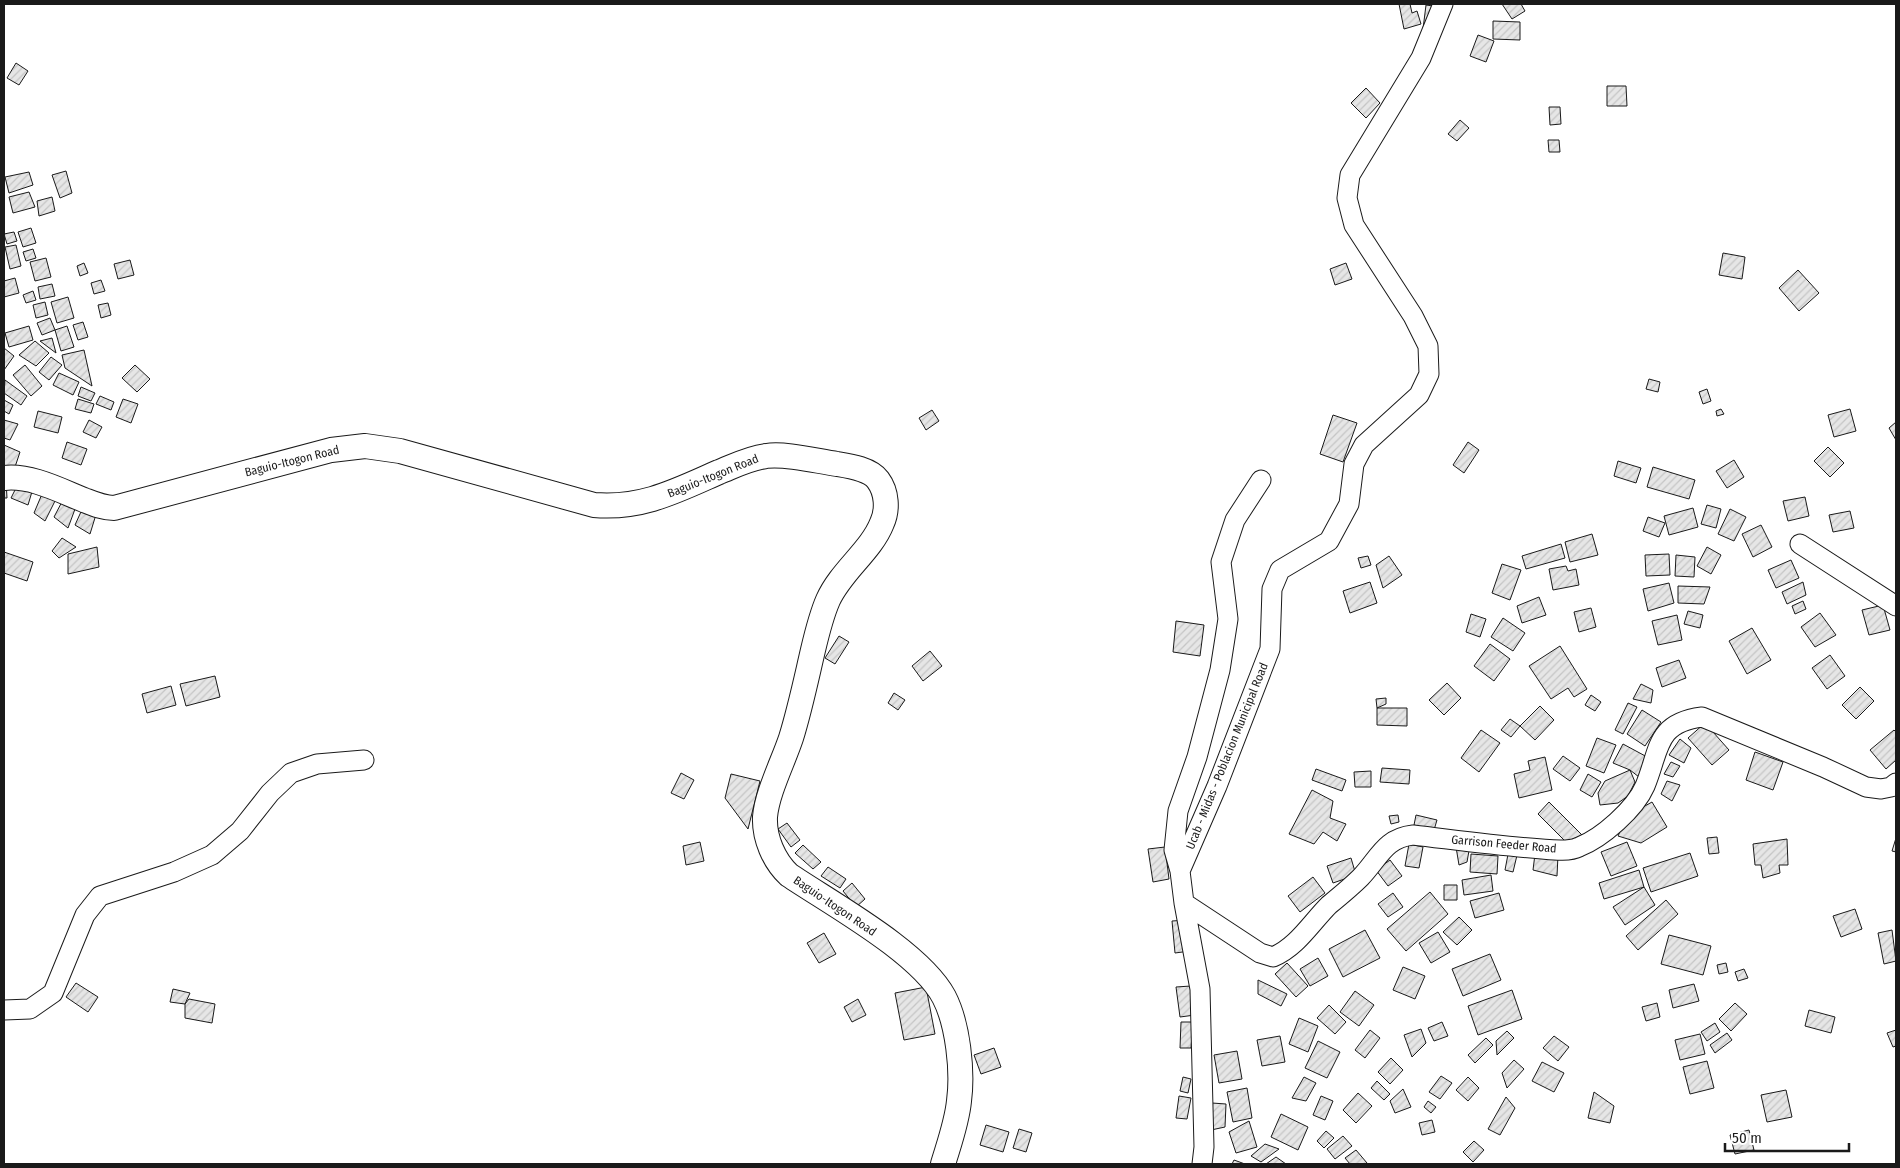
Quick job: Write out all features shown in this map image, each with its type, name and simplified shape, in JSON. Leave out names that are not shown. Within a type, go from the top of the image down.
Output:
[{"type":"main road","name":"Baguio-Itogon Road","points":[[4,478],[21,478],[37,482],[101,507],[114,508],[331,450],[365,446],[400,451],[594,505],[612,507],[640,504],[656,499],[744,462],[766,455],[778,455],[841,465],[872,473],[879,480],[883,490],[886,502],[884,518],[871,541],[839,579],[822,615],[790,738],[774,782],[765,817],[768,839],[781,867],[789,875],[899,948],[930,978],[943,996],[950,1011],[958,1043],[959,1102],[943,1164]]},
{"type":"street","name":"Ucab - Midas - Poblacion Municipal Road","points":[[1180,871],[1217,786],[1270,649],[1272,589],[1280,570],[1328,541],[1349,504],[1354,464],[1364,445],[1419,395],[1428,374],[1428,346],[1413,316],[1354,225],[1347,198],[1350,175],[1421,58],[1443,4]]},
{"type":"street","points":[[1202,1164],[1204,1147],[1200,989],[1180,871],[1174,850],[1178,811],[1197,757],[1220,670],[1228,619],[1222,562],[1235,520],[1261,480]]},
{"type":"street","points":[[1800,544],[1896,606]]},
{"type":"street","name":"Garrison Feeder Road","points":[[1184,903],[1260,954],[1273,957],[1289,948],[1328,906],[1364,874],[1385,847],[1401,837],[1413,835],[1518,848],[1557,850],[1578,848],[1598,837],[1632,807],[1645,787],[1654,758],[1664,736],[1675,724],[1687,719],[1702,717],[1866,786],[1881,789],[1896,783]]},
{"type":"street","points":[[4,1010],[30,1009],[53,993],[85,915],[100,896],[174,872],[212,855],[240,831],[270,793],[291,773],[317,764],[364,760]]},
{"type":"building","points":[[1399,4],[1410,4],[1412,13],[1417,11],[1421,24],[1404,29]]},
{"type":"building","points":[[1502,4],[1521,4],[1525,11],[1512,19]]},
{"type":"building","points":[[1426,5],[1433,6],[1423,29]]},
{"type":"building","points":[[1493,21],[1520,22],[1520,40],[1493,39]]},
{"type":"building","points":[[1478,35],[1494,41],[1486,62],[1470,56]]},
{"type":"building","points":[[16,63],[28,71],[19,85],[7,78]]},
{"type":"building","points":[[1607,86],[1626,86],[1627,106],[1607,106]]},
{"type":"building","points":[[1366,88],[1380,103],[1366,118],[1351,103]]},
{"type":"building","points":[[1549,107],[1560,107],[1561,124],[1550,125]]},
{"type":"building","points":[[1460,120],[1469,128],[1457,141],[1448,134]]},
{"type":"building","points":[[1548,140],[1559,140],[1560,152],[1549,152]]},
{"type":"building","points":[[66,171],[72,193],[60,198],[52,175]]},
{"type":"building","points":[[29,172],[33,185],[9,193],[5,177]]},
{"type":"building","points":[[29,192],[35,207],[13,213],[9,197]]},
{"type":"building","points":[[52,197],[55,211],[39,216],[37,201]]},
{"type":"building","points":[[31,228],[36,243],[23,247],[18,232]]},
{"type":"building","points":[[14,232],[17,241],[7,244],[4,234]]},
{"type":"building","points":[[16,245],[21,266],[10,269],[5,247]]},
{"type":"building","points":[[33,249],[36,258],[26,261],[23,252]]},
{"type":"building","points":[[1723,253],[1745,257],[1742,279],[1719,275]]},
{"type":"building","points":[[46,258],[51,277],[35,281],[30,262]]},
{"type":"building","points":[[130,260],[134,275],[118,279],[114,264]]},
{"type":"building","points":[[84,263],[88,273],[80,276],[77,266]]},
{"type":"building","points":[[1346,263],[1352,279],[1335,285],[1330,269]]},
{"type":"building","points":[[1798,270],[1819,293],[1799,311],[1779,288]]},
{"type":"building","points":[[15,278],[19,293],[4,297],[4,281]]},
{"type":"building","points":[[101,280],[105,291],[94,294],[91,283]]},
{"type":"building","points":[[52,284],[55,296],[40,299],[38,287]]},
{"type":"building","points":[[33,291],[36,300],[26,303],[23,295]]},
{"type":"building","points":[[68,297],[74,318],[57,323],[51,302]]},
{"type":"building","points":[[45,302],[48,315],[36,318],[33,305]]},
{"type":"building","points":[[108,303],[111,315],[101,318],[98,305]]},
{"type":"building","points":[[50,318],[55,330],[42,335],[37,323]]},
{"type":"building","points":[[83,322],[88,337],[78,340],[73,325]]},
{"type":"building","points":[[29,326],[33,340],[9,347],[5,333]]},
{"type":"building","points":[[67,326],[74,347],[61,351],[55,330]]},
{"type":"building","points":[[52,338],[56,353],[40,341]]},
{"type":"building","points":[[35,341],[49,353],[36,366],[19,355]]},
{"type":"building","points":[[4,348],[14,356],[4,370]]},
{"type":"building","points":[[84,350],[92,386],[65,368],[62,355]]},
{"type":"building","points":[[51,357],[62,365],[49,380],[39,372]]},
{"type":"building","points":[[25,365],[42,386],[31,396],[13,375]]},
{"type":"building","points":[[135,365],[150,379],[137,392],[122,378]]},
{"type":"building","points":[[59,373],[79,382],[73,395],[53,385]]},
{"type":"building","points":[[1649,379],[1660,382],[1658,392],[1646,389]]},
{"type":"building","points":[[5,380],[27,396],[21,405],[4,393]]},
{"type":"building","points":[[81,387],[95,393],[91,401],[78,396]]},
{"type":"building","points":[[1707,389],[1711,401],[1703,404],[1699,392]]},
{"type":"building","points":[[100,396],[114,402],[111,410],[96,404]]},
{"type":"building","points":[[78,399],[94,404],[91,413],[75,409]]},
{"type":"building","points":[[123,399],[138,404],[131,423],[116,417]]},
{"type":"building","points":[[4,400],[13,405],[9,414],[4,411]]},
{"type":"building","points":[[1721,409],[1724,414],[1717,416],[1716,411]]},
{"type":"building","points":[[1850,409],[1856,431],[1834,437],[1828,415]]},
{"type":"building","points":[[932,410],[939,421],[926,430],[919,418]]},
{"type":"building","points":[[38,411],[62,417],[58,433],[34,427]]},
{"type":"building","points":[[1333,415],[1357,423],[1343,462],[1320,454]]},
{"type":"building","points":[[4,420],[18,424],[10,440],[4,438]]},
{"type":"building","points":[[89,420],[102,427],[96,438],[83,432]]},
{"type":"building","points":[[1896,422],[1896,440],[1889,428]]},
{"type":"building","points":[[67,442],[87,449],[81,465],[62,458]]},
{"type":"building","points":[[1468,442],[1479,450],[1464,473],[1453,465]]},
{"type":"building","points":[[4,445],[20,452],[14,470],[4,468]]},
{"type":"building","points":[[1828,447],[1844,463],[1830,477],[1814,461]]},
{"type":"building","points":[[1734,460],[1744,477],[1727,488],[1716,471]]},
{"type":"building","points":[[1618,461],[1641,468],[1636,483],[1614,476]]},
{"type":"building","points":[[1653,467],[1695,480],[1689,499],[1647,487]]},
{"type":"building","points":[[20,480],[34,485],[28,505],[11,498]]},
{"type":"building","points":[[6,481],[7,498],[4,498],[4,482]]},
{"type":"building","points":[[42,494],[56,499],[45,521],[34,513]]},
{"type":"building","points":[[65,496],[78,501],[68,528],[54,517]]},
{"type":"building","points":[[1805,497],[1809,516],[1788,521],[1783,501]]},
{"type":"building","points":[[85,503],[98,508],[90,534],[75,525]]},
{"type":"building","points":[[1707,505],[1721,509],[1716,528],[1701,524]]},
{"type":"building","points":[[1693,508],[1698,527],[1669,535],[1664,516]]},
{"type":"building","points":[[1730,509],[1746,517],[1734,541],[1718,534]]},
{"type":"building","points":[[1850,511],[1854,528],[1833,532],[1829,515]]},
{"type":"building","points":[[1648,517],[1665,523],[1659,537],[1643,531]]},
{"type":"building","points":[[1761,525],[1772,547],[1753,557],[1742,534]]},
{"type":"building","points":[[1592,534],[1598,555],[1570,562],[1565,542]]},
{"type":"building","points":[[62,538],[76,547],[59,558],[52,551]]},
{"type":"building","points":[[1561,544],[1565,558],[1526,569],[1522,556]]},
{"type":"building","points":[[97,547],[99,567],[68,574],[68,554]]},
{"type":"building","points":[[1707,547],[1721,555],[1711,574],[1697,566]]},
{"type":"building","points":[[4,552],[33,562],[27,581],[4,573]]},
{"type":"building","points":[[1669,554],[1670,575],[1646,576],[1645,555]]},
{"type":"building","points":[[1676,555],[1695,557],[1694,577],[1675,576]]},
{"type":"building","points":[[1368,556],[1371,565],[1361,568],[1358,558]]},
{"type":"building","points":[[1389,556],[1402,575],[1383,588],[1376,565]]},
{"type":"building","points":[[1791,560],[1799,578],[1776,588],[1768,570]]},
{"type":"building","points":[[1502,564],[1521,570],[1510,600],[1492,593]]},
{"type":"building","points":[[1566,566],[1568,571],[1576,569],[1579,585],[1553,590],[1549,569]]},
{"type":"building","points":[[1370,582],[1377,603],[1350,613],[1343,591]]},
{"type":"building","points":[[1803,582],[1806,595],[1787,604],[1782,592]]},
{"type":"building","points":[[1669,583],[1674,603],[1648,611],[1643,589]]},
{"type":"building","points":[[1678,586],[1710,587],[1704,604],[1678,603]]},
{"type":"building","points":[[1539,597],[1546,615],[1522,623],[1517,606]]},
{"type":"building","points":[[1803,601],[1806,609],[1795,614],[1792,606]]},
{"type":"building","points":[[1883,605],[1890,630],[1869,635],[1862,610]]},
{"type":"building","points":[[1591,608],[1596,627],[1579,632],[1574,612]]},
{"type":"building","points":[[1688,611],[1703,615],[1700,628],[1684,624]]},
{"type":"building","points":[[1820,613],[1836,635],[1815,647],[1801,627]]},
{"type":"building","points":[[1471,614],[1486,619],[1480,637],[1466,632]]},
{"type":"building","points":[[1677,615],[1682,640],[1658,645],[1652,621]]},
{"type":"building","points":[[1503,618],[1525,633],[1513,651],[1491,637]]},
{"type":"building","points":[[1176,621],[1204,625],[1200,656],[1173,652]]},
{"type":"building","points":[[1752,628],[1771,660],[1747,674],[1729,641]]},
{"type":"building","points":[[839,636],[849,642],[835,664],[825,658]]},
{"type":"building","points":[[1490,644],[1510,659],[1494,681],[1474,666]]},
{"type":"building","points":[[1560,646],[1587,689],[1574,697],[1568,688],[1551,699],[1529,666]]},
{"type":"building","points":[[930,651],[942,666],[923,681],[912,666]]},
{"type":"building","points":[[1830,655],[1845,676],[1827,689],[1812,668]]},
{"type":"building","points":[[1679,660],[1686,678],[1662,687],[1656,668]]},
{"type":"building","points":[[215,676],[220,697],[186,706],[180,684]]},
{"type":"building","points":[[1447,683],[1461,698],[1444,715],[1429,700]]},
{"type":"building","points":[[1641,684],[1653,690],[1651,703],[1633,699]]},
{"type":"building","points":[[171,686],[176,705],[147,713],[142,694]]},
{"type":"building","points":[[1860,687],[1874,701],[1856,719],[1842,705]]},
{"type":"building","points":[[894,693],[905,700],[898,710],[888,703]]},
{"type":"building","points":[[1591,695],[1601,702],[1595,711],[1585,705]]},
{"type":"building","points":[[1386,698],[1386,704],[1377,708],[1376,699]]},
{"type":"building","points":[[1628,703],[1637,707],[1623,734],[1615,730]]},
{"type":"building","points":[[1540,706],[1554,720],[1535,740],[1520,726]]},
{"type":"building","points":[[1377,708],[1407,708],[1407,726],[1377,725]]},
{"type":"building","points":[[1642,710],[1661,722],[1645,746],[1627,734]]},
{"type":"building","points":[[1510,719],[1520,726],[1511,737],[1501,730]]},
{"type":"building","points":[[1705,723],[1729,750],[1712,765],[1688,738]]},
{"type":"building","points":[[1481,730],[1500,743],[1479,772],[1461,758]]},
{"type":"building","points":[[1894,730],[1896,732],[1896,760],[1886,769],[1870,750]]},
{"type":"building","points":[[1597,738],[1616,745],[1604,773],[1586,766]]},
{"type":"building","points":[[1680,739],[1691,748],[1684,763],[1669,755]]},
{"type":"building","points":[[1623,744],[1649,758],[1639,777],[1630,770],[1613,763]]},
{"type":"building","points":[[1755,752],[1783,762],[1773,790],[1746,780]]},
{"type":"building","points":[[1563,756],[1580,768],[1570,781],[1553,769]]},
{"type":"building","points":[[1545,757],[1552,790],[1519,798],[1514,774],[1530,770],[1528,761]]},
{"type":"building","points":[[1671,762],[1680,766],[1673,777],[1664,774]]},
{"type":"building","points":[[1382,768],[1410,770],[1409,784],[1380,782]]},
{"type":"building","points":[[1316,769],[1346,780],[1342,791],[1312,780]]},
{"type":"building","points":[[1630,770],[1635,782],[1628,796],[1618,803],[1600,805],[1598,793],[1605,781]]},
{"type":"building","points":[[1371,771],[1371,787],[1355,787],[1354,772]]},
{"type":"building","points":[[681,773],[694,780],[684,799],[671,793]]},
{"type":"building","points":[[731,774],[760,781],[748,829],[725,798]]},
{"type":"building","points":[[1588,774],[1601,782],[1592,797],[1580,790]]},
{"type":"building","points":[[1667,781],[1680,785],[1672,801],[1661,794]]},
{"type":"building","points":[[1312,790],[1333,801],[1330,818],[1346,824],[1337,841],[1323,832],[1314,844],[1289,834]]},
{"type":"building","points":[[1549,802],[1582,835],[1566,842],[1538,814]]},
{"type":"building","points":[[1652,802],[1667,827],[1641,843],[1618,836],[1627,816]]},
{"type":"building","points":[[1398,815],[1399,822],[1391,824],[1389,816]]},
{"type":"building","points":[[1416,815],[1437,820],[1434,830],[1414,825]]},
{"type":"building","points":[[787,823],[800,840],[791,847],[778,829]]},
{"type":"building","points":[[1717,837],[1719,853],[1709,854],[1707,838]]},
{"type":"building","points":[[1896,838],[1896,852],[1892,851]]},
{"type":"building","points":[[1787,839],[1788,865],[1779,865],[1780,873],[1763,878],[1761,865],[1755,865],[1753,844]]},
{"type":"building","points":[[700,842],[704,861],[686,865],[683,846]]},
{"type":"building","points":[[1627,842],[1637,866],[1611,876],[1601,852]]},
{"type":"building","points":[[1409,844],[1423,847],[1419,868],[1405,866]]},
{"type":"building","points":[[803,845],[821,862],[813,869],[795,853]]},
{"type":"building","points":[[1470,845],[1467,862],[1459,865],[1456,847]]},
{"type":"building","points":[[1165,847],[1169,879],[1153,882],[1148,849]]},
{"type":"building","points":[[1509,849],[1518,851],[1513,872],[1505,870]]},
{"type":"building","points":[[1690,853],[1698,876],[1651,892],[1643,868]]},
{"type":"building","points":[[1471,854],[1498,856],[1497,874],[1470,872]]},
{"type":"building","points":[[1535,854],[1558,855],[1557,876],[1533,870]]},
{"type":"building","points":[[1351,858],[1356,875],[1333,883],[1327,866]]},
{"type":"building","points":[[1390,860],[1402,876],[1388,886],[1376,870]]},
{"type":"building","points":[[828,867],[846,879],[840,888],[821,876]]},
{"type":"building","points":[[1639,870],[1644,887],[1604,899],[1599,883]]},
{"type":"building","points":[[1491,875],[1493,891],[1464,895],[1462,880]]},
{"type":"building","points":[[1313,877],[1325,893],[1300,912],[1288,896]]},
{"type":"building","points":[[852,883],[865,899],[856,907],[843,891]]},
{"type":"building","points":[[1444,885],[1457,885],[1457,900],[1444,900]]},
{"type":"building","points":[[1644,887],[1655,905],[1625,925],[1613,907]]},
{"type":"building","points":[[1430,892],[1448,914],[1406,951],[1387,929]]},
{"type":"building","points":[[1393,893],[1403,907],[1388,917],[1378,904]]},
{"type":"building","points":[[1499,893],[1504,910],[1475,918],[1470,901]]},
{"type":"building","points":[[1666,900],[1678,914],[1638,950],[1626,936]]},
{"type":"building","points":[[1855,909],[1862,929],[1841,937],[1833,916]]},
{"type":"building","points":[[1459,917],[1472,930],[1457,945],[1443,932]]},
{"type":"building","points":[[1188,920],[1190,951],[1175,953],[1172,921]]},
{"type":"building","points":[[1365,930],[1380,958],[1343,977],[1329,949]]},
{"type":"building","points":[[1892,930],[1896,961],[1884,964],[1878,933]]},
{"type":"building","points":[[1438,932],[1450,952],[1431,963],[1419,943]]},
{"type":"building","points":[[824,933],[836,954],[819,963],[807,943]]},
{"type":"building","points":[[1669,935],[1711,946],[1703,975],[1661,964]]},
{"type":"building","points":[[1490,954],[1501,980],[1463,996],[1452,969]]},
{"type":"building","points":[[1318,958],[1328,976],[1310,986],[1300,969]]},
{"type":"building","points":[[1287,963],[1308,986],[1296,997],[1275,974]]},
{"type":"building","points":[[1726,963],[1728,972],[1719,974],[1717,965]]},
{"type":"building","points":[[1403,967],[1425,976],[1415,999],[1393,990]]},
{"type":"building","points":[[1744,969],[1748,978],[1738,981],[1735,972]]},
{"type":"building","points":[[1258,980],[1287,994],[1281,1006],[1258,994]]},
{"type":"building","points":[[76,983],[98,997],[88,1012],[66,997]]},
{"type":"building","points":[[1694,984],[1699,1001],[1673,1008],[1669,990]]},
{"type":"building","points":[[1191,986],[1195,1015],[1180,1017],[1176,987]]},
{"type":"building","points":[[926,987],[935,1034],[904,1040],[895,993]]},
{"type":"building","points":[[173,989],[190,993],[185,1004],[170,1002]]},
{"type":"building","points":[[1512,990],[1522,1019],[1478,1035],[1468,1006]]},
{"type":"building","points":[[1355,991],[1374,1005],[1359,1026],[1340,1012]]},
{"type":"building","points":[[189,999],[215,1004],[212,1023],[185,1018],[185,1004]]},
{"type":"building","points":[[858,999],[866,1015],[852,1022],[844,1007]]},
{"type":"building","points":[[1657,1003],[1660,1017],[1646,1021],[1642,1007]]},
{"type":"building","points":[[1735,1003],[1747,1014],[1731,1031],[1719,1019]]},
{"type":"building","points":[[1329,1005],[1346,1022],[1335,1034],[1317,1018]]},
{"type":"building","points":[[1809,1010],[1835,1017],[1831,1033],[1805,1026]]},
{"type":"building","points":[[1299,1018],[1318,1026],[1308,1052],[1289,1044]]},
{"type":"building","points":[[1181,1022],[1193,1022],[1191,1048],[1180,1048]]},
{"type":"building","points":[[1442,1022],[1448,1036],[1434,1041],[1428,1028]]},
{"type":"building","points":[[1715,1023],[1720,1032],[1707,1041],[1701,1032]]},
{"type":"building","points":[[1421,1029],[1426,1043],[1412,1057],[1404,1035]]},
{"type":"building","points":[[1370,1030],[1380,1038],[1365,1058],[1355,1050]]},
{"type":"building","points":[[1896,1030],[1896,1046],[1893,1047],[1887,1033]]},
{"type":"building","points":[[1507,1031],[1514,1038],[1497,1055],[1496,1041]]},
{"type":"building","points":[[1727,1033],[1732,1040],[1715,1053],[1710,1045]]},
{"type":"building","points":[[1700,1034],[1705,1054],[1680,1060],[1675,1040]]},
{"type":"building","points":[[1280,1036],[1285,1062],[1262,1066],[1257,1040]]},
{"type":"building","points":[[1554,1036],[1569,1047],[1558,1061],[1543,1048]]},
{"type":"building","points":[[1486,1038],[1493,1045],[1475,1063],[1468,1055]]},
{"type":"building","points":[[1318,1041],[1340,1052],[1327,1078],[1305,1068]]},
{"type":"building","points":[[994,1048],[1001,1067],[981,1074],[974,1055]]},
{"type":"building","points":[[1237,1051],[1242,1079],[1219,1083],[1214,1055]]},
{"type":"building","points":[[1391,1058],[1403,1070],[1390,1084],[1378,1072]]},
{"type":"building","points":[[1514,1060],[1524,1069],[1507,1088],[1502,1073]]},
{"type":"building","points":[[1707,1061],[1714,1088],[1690,1094],[1683,1067]]},
{"type":"building","points":[[1542,1062],[1564,1073],[1554,1092],[1532,1081]]},
{"type":"building","points":[[1441,1076],[1452,1083],[1440,1099],[1429,1092]]},
{"type":"building","points":[[1183,1077],[1191,1079],[1188,1093],[1180,1091]]},
{"type":"building","points":[[1304,1077],[1316,1083],[1306,1101],[1292,1098]]},
{"type":"building","points":[[1468,1077],[1479,1088],[1468,1101],[1456,1090]]},
{"type":"building","points":[[1377,1081],[1390,1094],[1384,1100],[1371,1088]]},
{"type":"building","points":[[1247,1088],[1252,1118],[1233,1122],[1227,1092]]},
{"type":"building","points":[[1403,1089],[1411,1107],[1395,1113],[1390,1101]]},
{"type":"building","points":[[1786,1090],[1792,1117],[1767,1122],[1761,1095]]},
{"type":"building","points":[[1594,1092],[1614,1106],[1610,1123],[1588,1118]]},
{"type":"building","points":[[1358,1093],[1372,1106],[1356,1123],[1343,1110]]},
{"type":"building","points":[[1179,1096],[1191,1098],[1187,1119],[1176,1118]]},
{"type":"building","points":[[1321,1096],[1333,1101],[1325,1120],[1313,1115]]},
{"type":"building","points":[[1506,1097],[1515,1108],[1500,1135],[1488,1129]]},
{"type":"building","points":[[1428,1101],[1436,1107],[1431,1113],[1424,1107]]},
{"type":"building","points":[[1212,1103],[1226,1104],[1225,1127],[1211,1130]]},
{"type":"building","points":[[1281,1114],[1308,1127],[1298,1150],[1271,1137]]},
{"type":"building","points":[[1432,1120],[1435,1132],[1422,1135],[1419,1123]]},
{"type":"building","points":[[1249,1121],[1257,1147],[1236,1153],[1229,1132]]},
{"type":"building","points":[[986,1125],[1009,1132],[1003,1152],[980,1145]]},
{"type":"building","points":[[1019,1129],[1032,1133],[1026,1152],[1013,1148]]},
{"type":"building","points":[[1749,1130],[1754,1150],[1735,1154],[1730,1135]]},
{"type":"building","points":[[1326,1131],[1334,1138],[1324,1148],[1317,1141]]},
{"type":"building","points":[[1343,1136],[1352,1146],[1335,1159],[1327,1149]]},
{"type":"building","points":[[1474,1141],[1484,1150],[1473,1162],[1463,1152]]},
{"type":"building","points":[[1265,1144],[1279,1149],[1261,1162],[1251,1156]]},
{"type":"building","points":[[1356,1150],[1367,1163],[1350,1164],[1345,1158]]},
{"type":"building","points":[[1276,1157],[1286,1164],[1266,1164]]},
{"type":"building","points":[[1234,1160],[1245,1164],[1232,1164]]}]
